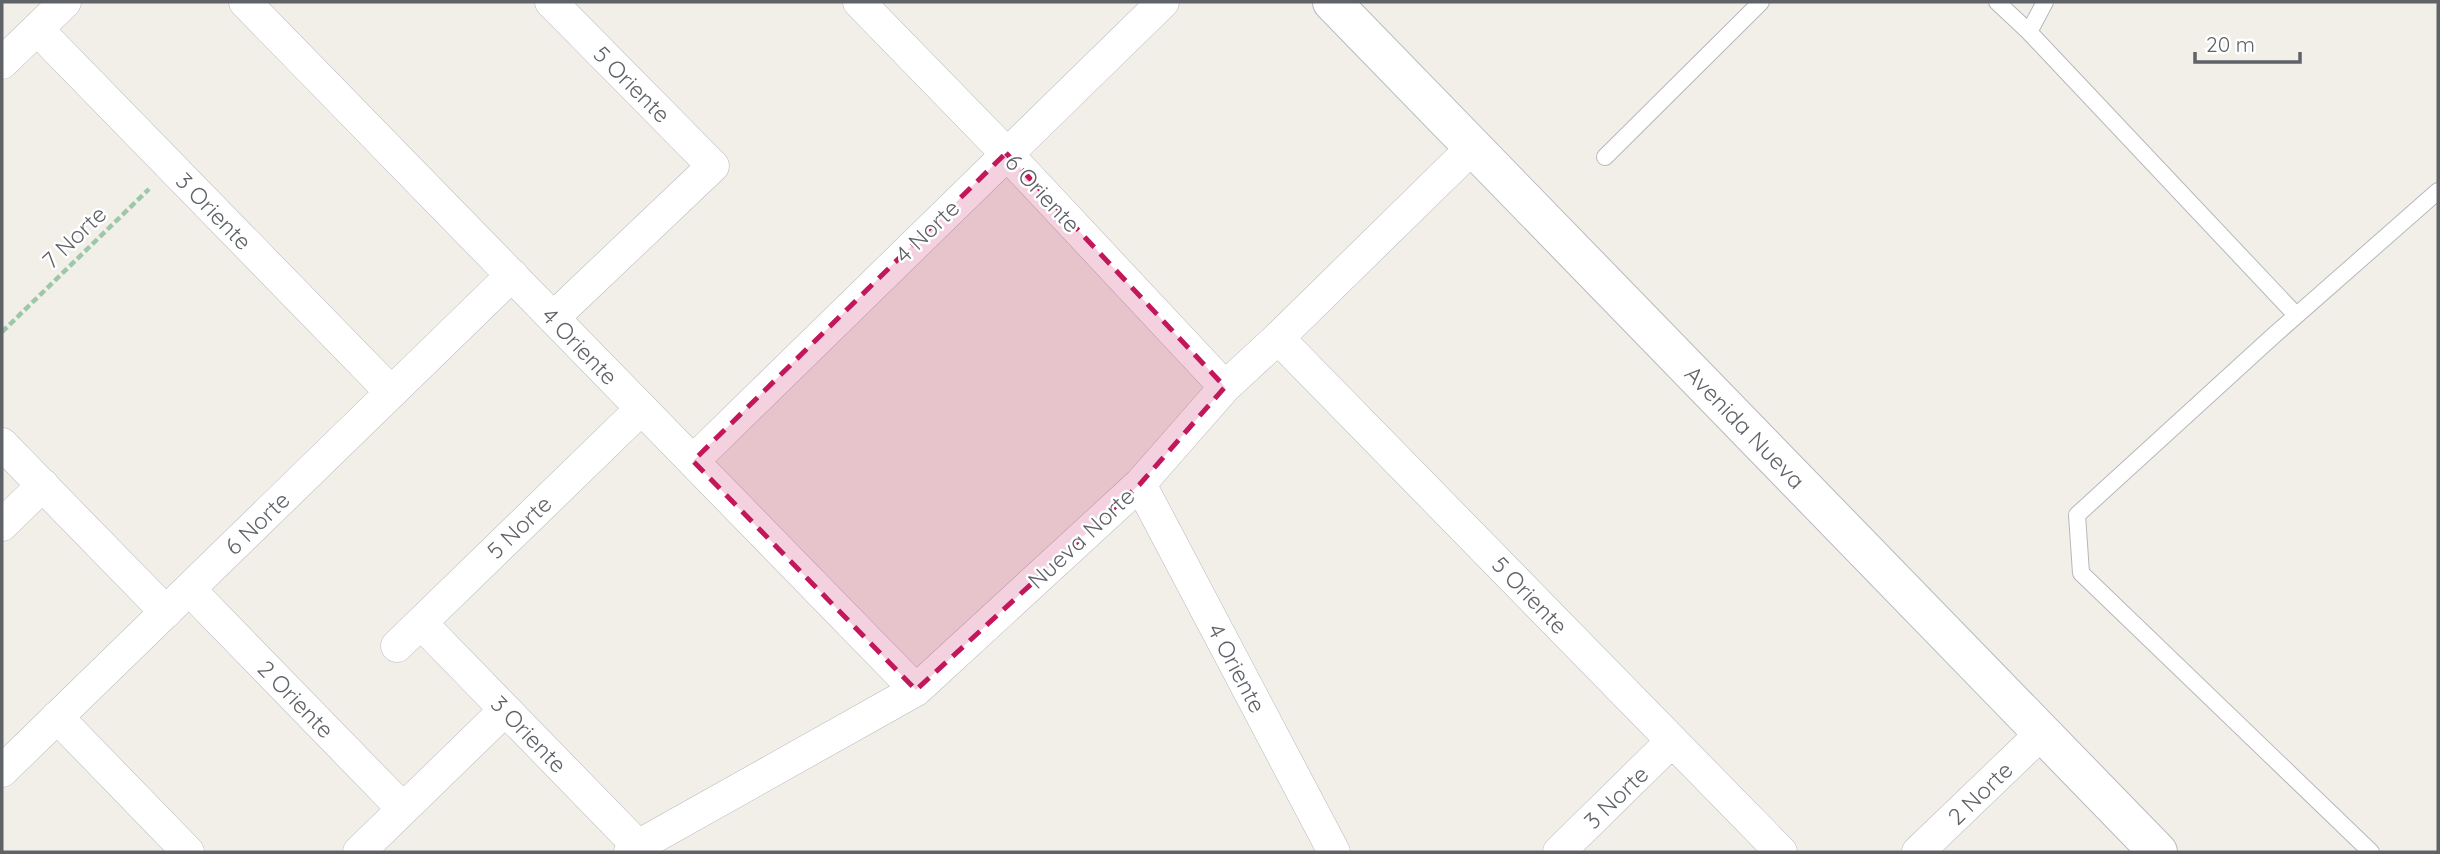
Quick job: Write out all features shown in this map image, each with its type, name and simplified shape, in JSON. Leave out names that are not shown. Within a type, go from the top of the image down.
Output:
[{"type":"street","points":[[2,63],[65,2]]},
{"type":"street","name":"4 Oriente","points":[[245,2],[916,690]]},
{"type":"street","name":"5 Oriente","points":[[551,2],[713,166],[553,318]]},
{"type":"street","name":"6 Oriente","points":[[859,2],[1006,153],[1224,387]]},
{"type":"street","name":"4 Norte","points":[[692,461],[1163,2]]},
{"type":"street","name":"Avenida Nueva","points":[[1332,2],[2158,852]]},
{"type":"street","name":"3 Oriente","points":[[37,29],[391,393]]},
{"type":"street","name":"Nueva Norte","points":[[634,849],[916,690],[1140,484],[1224,387],[1278,338],[1473,147]]},
{"type":"street","name":"6 Norte","points":[[2,771],[512,275]]},
{"type":"street","name":"5 Oriente","points":[[1278,338],[1781,852]]},
{"type":"street","name":"5 Norte","points":[[397,646],[641,409]]},
{"type":"street","points":[[2,444],[166,612]]},
{"type":"street","name":"4 Oriente","points":[[1140,484],[1335,852]]},
{"type":"street","points":[[2,525],[43,485]]},
{"type":"street","name":"2 Oriente","points":[[189,589],[403,809]]},
{"type":"street","name":"3 Oriente","points":[[421,623],[634,849]]},
{"type":"street","points":[[359,852],[505,710]]},
{"type":"street","points":[[57,717],[188,852]]},
{"type":"street","name":"2 Norte","points":[[1918,852],[2042,733]]},
{"type":"street","name":"3 Norte","points":[[1559,852],[1672,741]]},
{"type":"lane","points":[[1605,157],[1761,2]]},
{"type":"lane","points":[[1997,2],[2029,32],[2296,315]]},
{"type":"lane","points":[[2029,32],[2045,2]]},
{"type":"lane","points":[[2371,852],[2081,573],[2077,515],[2296,315],[2438,191]]},
{"type":"path","name":"7 Norte","points":[[2,332],[171,167]]},
{"type":"highlighted area","points":[[1006,153],[1225,387],[1140,484],[916,690],[693,461]]}]
